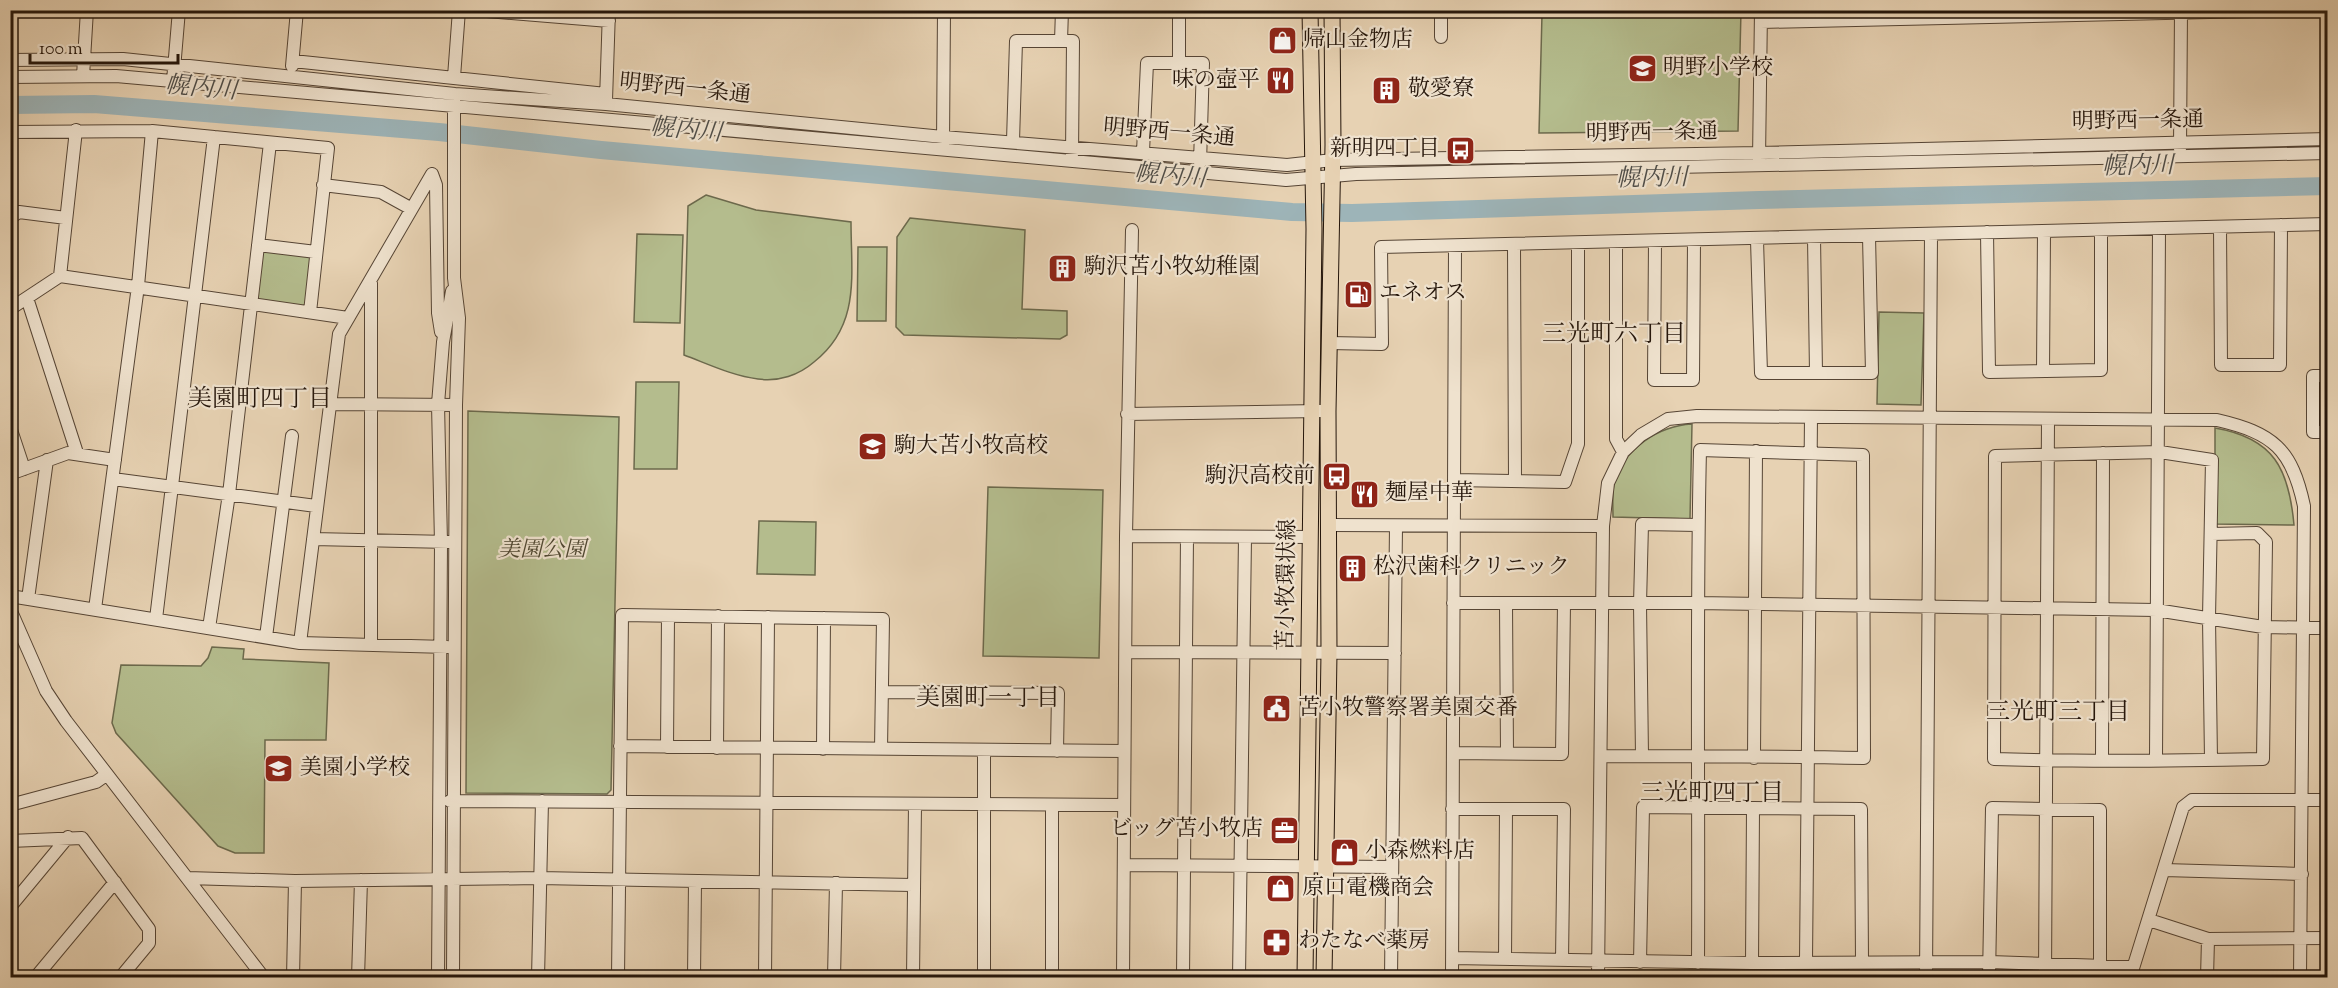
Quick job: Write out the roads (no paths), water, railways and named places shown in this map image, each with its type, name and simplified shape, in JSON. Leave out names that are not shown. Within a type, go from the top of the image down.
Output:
[{"type":"main road","name":"苫小牧環状線","points":[[1305,978],[1314,230],[1310,10]]},
{"type":"main road","name":"苫小牧環状線","points":[[1324,978],[1330,525],[1328,411],[1333,193],[1332,10]]},
{"type":"street","points":[[82,76],[87,10]]},
{"type":"street","points":[[173,81],[179,10]]},
{"type":"street","points":[[290,91],[297,10]]},
{"type":"street","points":[[454,77],[459,10]]},
{"type":"street","points":[[475,10],[609,16],[605,120]]},
{"type":"street","points":[[943,151],[944,10]]},
{"type":"street","points":[[1061,41],[1062,10]]},
{"type":"street","points":[[1179,10],[1179,63]]},
{"type":"street","points":[[1441,10],[1441,37]]},
{"type":"street","points":[[1759,166],[1761,16],[2303,10]]},
{"type":"street","points":[[2180,157],[2181,12]]},
{"type":"street","points":[[1013,141],[1016,41],[1073,41],[1071,161]]},
{"type":"street","name":"明野西一条通","points":[[10,60],[83,59],[175,63],[291,75],[454,105],[606,99],[943,137],[1287,165],[1333,160],[1759,153],[2328,139]]},
{"type":"street","points":[[292,61],[454,77],[606,99]]},
{"type":"street","points":[[1143,153],[1147,63],[1203,63],[1199,173]]},
{"type":"street","name":"明野西一条通","points":[[10,77],[82,76],[173,81],[1286,180],[1314,185],[1333,176],[2328,153]]},
{"type":"street","points":[[453,978],[456,801],[454,646],[456,405],[459,318],[454,278],[454,105]]},
{"type":"street","points":[[60,276],[76,130]]},
{"type":"street","points":[[95,609],[138,286],[152,131]]},
{"type":"street","points":[[10,132],[152,131],[328,148],[310,312]]},
{"type":"street","points":[[156,619],[214,138]]},
{"type":"street","points":[[210,628],[229,494],[270,143]]},
{"type":"street","points":[[300,643],[339,334],[371,282],[410,208],[432,174],[436,184],[438,313],[443,342]]},
{"type":"street","points":[[323,185],[381,192],[410,208]]},
{"type":"street","points":[[10,218],[18,213],[66,218]]},
{"type":"street","points":[[1329,343],[1382,344],[1381,247],[1514,246],[2328,224]]},
{"type":"street","points":[[2220,227],[2221,366],[2280,365],[2281,225]]},
{"type":"street","points":[[2156,759],[2156,610],[2160,452],[2159,229]]},
{"type":"street","points":[[1123,978],[1127,414],[1132,230]]},
{"type":"street","points":[[1987,232],[1989,372],[2101,370],[2100,230]]},
{"type":"street","points":[[2043,371],[2044,232]]},
{"type":"street","points":[[1926,978],[1931,235]]},
{"type":"street","points":[[1757,240],[1761,373],[1872,373],[1869,236]]},
{"type":"street","points":[[1814,237],[1816,373]]},
{"type":"street","points":[[1655,242],[1654,380],[1693,380],[1694,240]]},
{"type":"street","points":[[1616,243],[1616,439],[1623,452]]},
{"type":"street","points":[[1454,480],[1565,482],[1578,444],[1578,244]]},
{"type":"street","points":[[258,245],[316,252]]},
{"type":"street","points":[[1514,246],[1515,481]]},
{"type":"street","points":[[1452,978],[1452,525],[1455,247]]},
{"type":"street","points":[[10,309],[60,276],[348,318]]},
{"type":"street","points":[[438,978],[441,543],[438,404],[443,342],[454,278]]},
{"type":"street","points":[[371,282],[371,645]]},
{"type":"street","points":[[27,298],[77,453]]},
{"type":"street","points":[[2328,376],[2313,376],[2313,432],[2328,432]]},
{"type":"street","points":[[330,404],[456,405]]},
{"type":"street","points":[[1127,414],[1328,411]]},
{"type":"street","points":[[1598,978],[1603,526],[1608,483],[1623,452],[1641,435],[1668,419],[1697,416],[2217,420],[2244,426],[2268,438],[2289,461],[2298,476],[2304,506],[2300,978]]},
{"type":"street","points":[[1806,962],[1811,417]]},
{"type":"street","points":[[2045,978],[2048,419]]},
{"type":"street","points":[[10,427],[24,469]]},
{"type":"street","points":[[266,637],[292,436]]},
{"type":"street","points":[[1601,756],[1642,756],[1698,757],[1754,758],[1864,758],[1863,455],[1700,450],[1696,603],[1698,757],[1699,807],[1698,963]]},
{"type":"street","points":[[1754,758],[1756,451]]},
{"type":"street","points":[[2211,534],[2257,533],[2266,542],[2263,627],[2263,759],[2211,760],[2102,759],[2045,761],[1994,759],[1995,456],[2160,452],[2212,460],[2209,618],[2211,760]]},
{"type":"street","points":[[10,474],[68,453],[115,460]]},
{"type":"street","points":[[2102,759],[2103,453]]},
{"type":"street","points":[[28,599],[47,460]]},
{"type":"street","points":[[113,479],[316,506]]},
{"type":"street","points":[[1642,756],[1640,604],[1642,524],[1698,525]]},
{"type":"street","points":[[1330,525],[1603,526]]},
{"type":"street","points":[[1391,978],[1396,526]]},
{"type":"street","points":[[1126,536],[1311,537]]},
{"type":"street","points":[[1183,978],[1187,537]]},
{"type":"street","points":[[1239,978],[1245,537]]},
{"type":"street","points":[[313,539],[370,542],[456,542]]},
{"type":"street","points":[[10,597],[300,643],[454,646]]},
{"type":"street","points":[[1453,603],[1696,603],[1865,607],[1927,605],[2156,610],[2263,627],[2328,628]]},
{"type":"street","points":[[1506,604],[1507,753]]},
{"type":"street","points":[[1453,753],[1562,754],[1564,604]]},
{"type":"street","points":[[10,609],[46,691],[106,775],[264,978]]},
{"type":"street","points":[[618,978],[622,615],[883,618],[881,749]]},
{"type":"street","points":[[667,747],[668,616]]},
{"type":"street","points":[[717,748],[718,616]]},
{"type":"street","points":[[765,978],[768,617]]},
{"type":"street","points":[[823,749],[824,618]]},
{"type":"street","points":[[1126,652],[1395,653]]},
{"type":"street","points":[[882,692],[1058,693],[1057,751]]},
{"type":"street","points":[[620,746],[1124,752]]},
{"type":"street","points":[[984,750],[984,978]]},
{"type":"street","points":[[10,805],[96,782],[106,775]]},
{"type":"street","points":[[1452,958],[1698,963],[1990,962],[2100,966],[2132,972],[2183,807],[2192,800],[2328,800]]},
{"type":"street","points":[[441,801],[1124,805]]},
{"type":"street","points":[[538,978],[542,801]]},
{"type":"street","points":[[913,978],[915,804]]},
{"type":"street","points":[[1052,805],[1052,978]]},
{"type":"street","points":[[1640,962],[1643,807],[1699,807],[1861,808],[1862,962]]},
{"type":"street","points":[[1752,963],[1753,808]]},
{"type":"street","points":[[1989,978],[1992,808],[2100,810],[2100,966]]},
{"type":"street","points":[[1452,809],[1564,809],[1562,960]]},
{"type":"street","points":[[1505,959],[1506,809]]},
{"type":"street","points":[[10,907],[68,837]]},
{"type":"street","points":[[10,841],[82,838],[149,929],[149,942],[120,978]]},
{"type":"street","points":[[1125,865],[1391,867]]},
{"type":"street","points":[[2164,870],[2302,874]]},
{"type":"street","points":[[187,878],[295,881],[539,878],[618,881],[766,880],[914,885]]},
{"type":"street","points":[[358,978],[361,880]]},
{"type":"street","points":[[292,978],[295,881]]},
{"type":"street","points":[[694,978],[695,881]]},
{"type":"street","points":[[35,978],[115,882]]},
{"type":"street","points":[[834,978],[836,883]]},
{"type":"street","points":[[2149,920],[2208,939],[2328,938]]},
{"type":"street","points":[[2207,978],[2208,939]]},
{"type":"waterway","name":"幌内川","points":[[10,105],[94,104],[439,132],[601,150],[1292,212],[1352,213],[2328,186]]},
{"type":"place","name":"帰山金物店","points":[[1282,41]]},
{"type":"place","name":"明野小学校","points":[[1642,69]]},
{"type":"place","name":"味の壺平","points":[[1281,81]]},
{"type":"place","name":"敬愛寮","points":[[1387,90]]},
{"type":"place","name":"新明四丁目","points":[[1461,150]]},
{"type":"place","name":"駒沢苫小牧幼稚園","points":[[1063,268]]},
{"type":"place","name":"エネオス","points":[[1358,294]]},
{"type":"place","name":"駒大苫小牧高校","points":[[873,447]]},
{"type":"place","name":"駒沢高校前","points":[[1336,477]]},
{"type":"place","name":"麺屋中華","points":[[1364,494]]},
{"type":"place","name":"松沢歯科クリニック","points":[[1352,568]]},
{"type":"place","name":"苫小牧警察署美園交番","points":[[1277,709]]},
{"type":"place","name":"美園小学校","points":[[279,769]]},
{"type":"place","name":"ビッグ苫小牧店","points":[[1284,830]]},
{"type":"place","name":"小森燃料店","points":[[1344,852]]},
{"type":"place","name":"原口電機商会","points":[[1281,889]]},
{"type":"place","name":"わたなべ薬房","points":[[1277,942]]},
{"type":"district","name":"三光町六丁目","points":[[1614,335]]},
{"type":"district","name":"美園町四丁目","points":[[260,400]]},
{"type":"district","name":"美園町一丁目","points":[[988,699]]},
{"type":"district","name":"三光町三丁目","points":[[2058,713]]},
{"type":"district","name":"三光町四丁目","points":[[1712,794]]},
{"type":"park label","name":"美園公園","points":[[542,551]]}]
